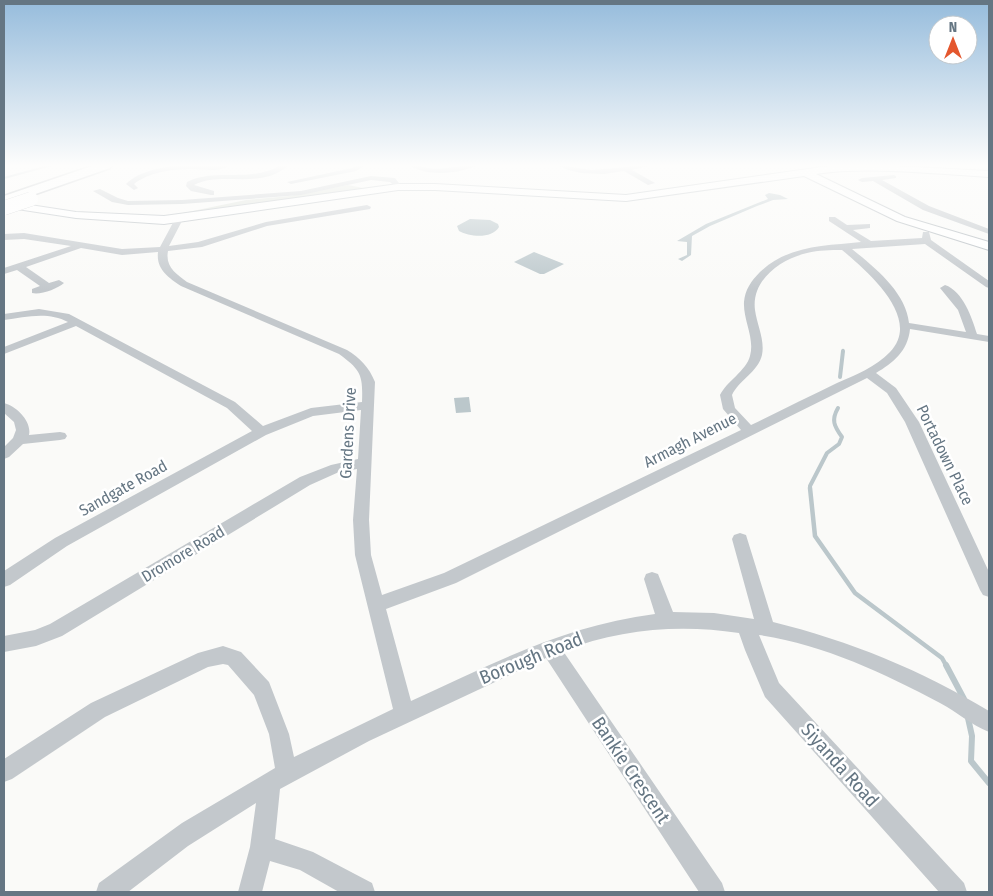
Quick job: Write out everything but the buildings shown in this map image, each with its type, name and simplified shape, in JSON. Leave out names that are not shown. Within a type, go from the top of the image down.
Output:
[{"type":"street","points":[[31,207],[103,218],[147,220],[179,219],[260,207]]},
{"type":"street","points":[[4,237],[24,236],[122,252],[164,249],[199,245],[266,224],[367,207]]},
{"type":"street","points":[[872,207],[932,232],[987,245]]},
{"type":"street","points":[[881,207],[932,232],[989,285]]},
{"type":"street","points":[[924,207],[933,212],[989,232]]},
{"type":"street","points":[[164,249],[179,219]]},
{"type":"street","points":[[832,219],[869,244]]},
{"type":"street","points":[[845,228],[867,226]]},
{"type":"street","points":[[748,430],[729,409],[726,395],[731,386],[756,357],[756,340],[749,308],[753,286],[765,274],[796,254],[869,244],[932,232]]},
{"type":"street","points":[[4,271],[80,246]]},
{"type":"street","points":[[844,247],[888,287],[899,306],[904,325],[989,339]]},
{"type":"street","name":"Gardens Drive","points":[[164,249],[162,257],[163,266],[173,278],[343,352],[359,363],[366,372],[369,382],[361,520],[363,555],[404,714]]},
{"type":"street","points":[[18,266],[48,287]]},
{"type":"street","points":[[35,291],[59,283]]},
{"type":"street","points":[[945,288],[963,308],[974,336]]},
{"type":"street","points":[[4,317],[25,313],[50,312],[77,322],[231,405],[261,432]]},
{"type":"street","points":[[4,351],[77,322]]},
{"type":"street","name":"Armagh Avenue","points":[[376,605],[450,578],[748,430],[868,374],[896,351],[903,336],[904,325]]},
{"type":"street","name":"Portadown Place","points":[[868,374],[892,391],[912,422],[989,590]]},
{"type":"street","name":"Sandgate Road","points":[[4,580],[61,542],[261,432],[311,412],[367,404]]},
{"type":"street","points":[[4,407],[22,421],[24,428],[24,434],[20,440],[4,454]]},
{"type":"street","points":[[20,440],[60,436]]},
{"type":"street","name":"Dromore Road","points":[[4,644],[36,638],[56,630],[306,481],[336,468],[363,463]]},
{"type":"street","name":"Siyanda Road","points":[[740,538],[756,626],[754,650],[772,690],[954,892]]},
{"type":"street","points":[[652,579],[667,621]]},
{"type":"street","name":"Borough Road","points":[[108,892],[189,832],[278,779],[404,714],[550,647],[622,626],[667,621],[756,626],[840,650],[877,663],[942,695],[989,722]]},
{"type":"street","name":"Bankie Crescent","points":[[550,647],[713,892]]},
{"type":"street","points":[[4,772],[98,710],[205,659],[223,654],[234,658],[262,689],[279,734],[278,779],[250,892]]},
{"type":"street","points":[[262,847],[305,860],[363,892]]},
{"type":"shaded area","points":[[213,207],[243,207],[179,216],[183,213]]},
{"type":"shaded area","points":[[749,207],[755,207],[710,226],[692,236],[691,255],[682,261],[678,259],[687,255],[687,242],[677,241],[706,224]]},
{"type":"shaded area","points":[[470,219],[490,220],[498,224],[499,227],[491,234],[480,236],[469,235],[459,231],[457,226]]},
{"type":"shaded area","points":[[534,252],[564,264],[544,274],[540,274],[514,262]]},
{"type":"shaded area","points":[[469,397],[471,412],[456,413],[454,398]]},
{"type":"waterway","points":[[840,377],[843,351]]},
{"type":"waterway","points":[[810,488],[827,453],[839,444],[842,437],[834,423],[838,408]]},
{"type":"waterway","points":[[810,488],[815,536],[855,593],[942,658],[947,667]]},
{"type":"waterway","points":[[946,665],[964,699]]},
{"type":"waterway","points":[[968,718],[972,736],[971,761],[989,783]]}]
